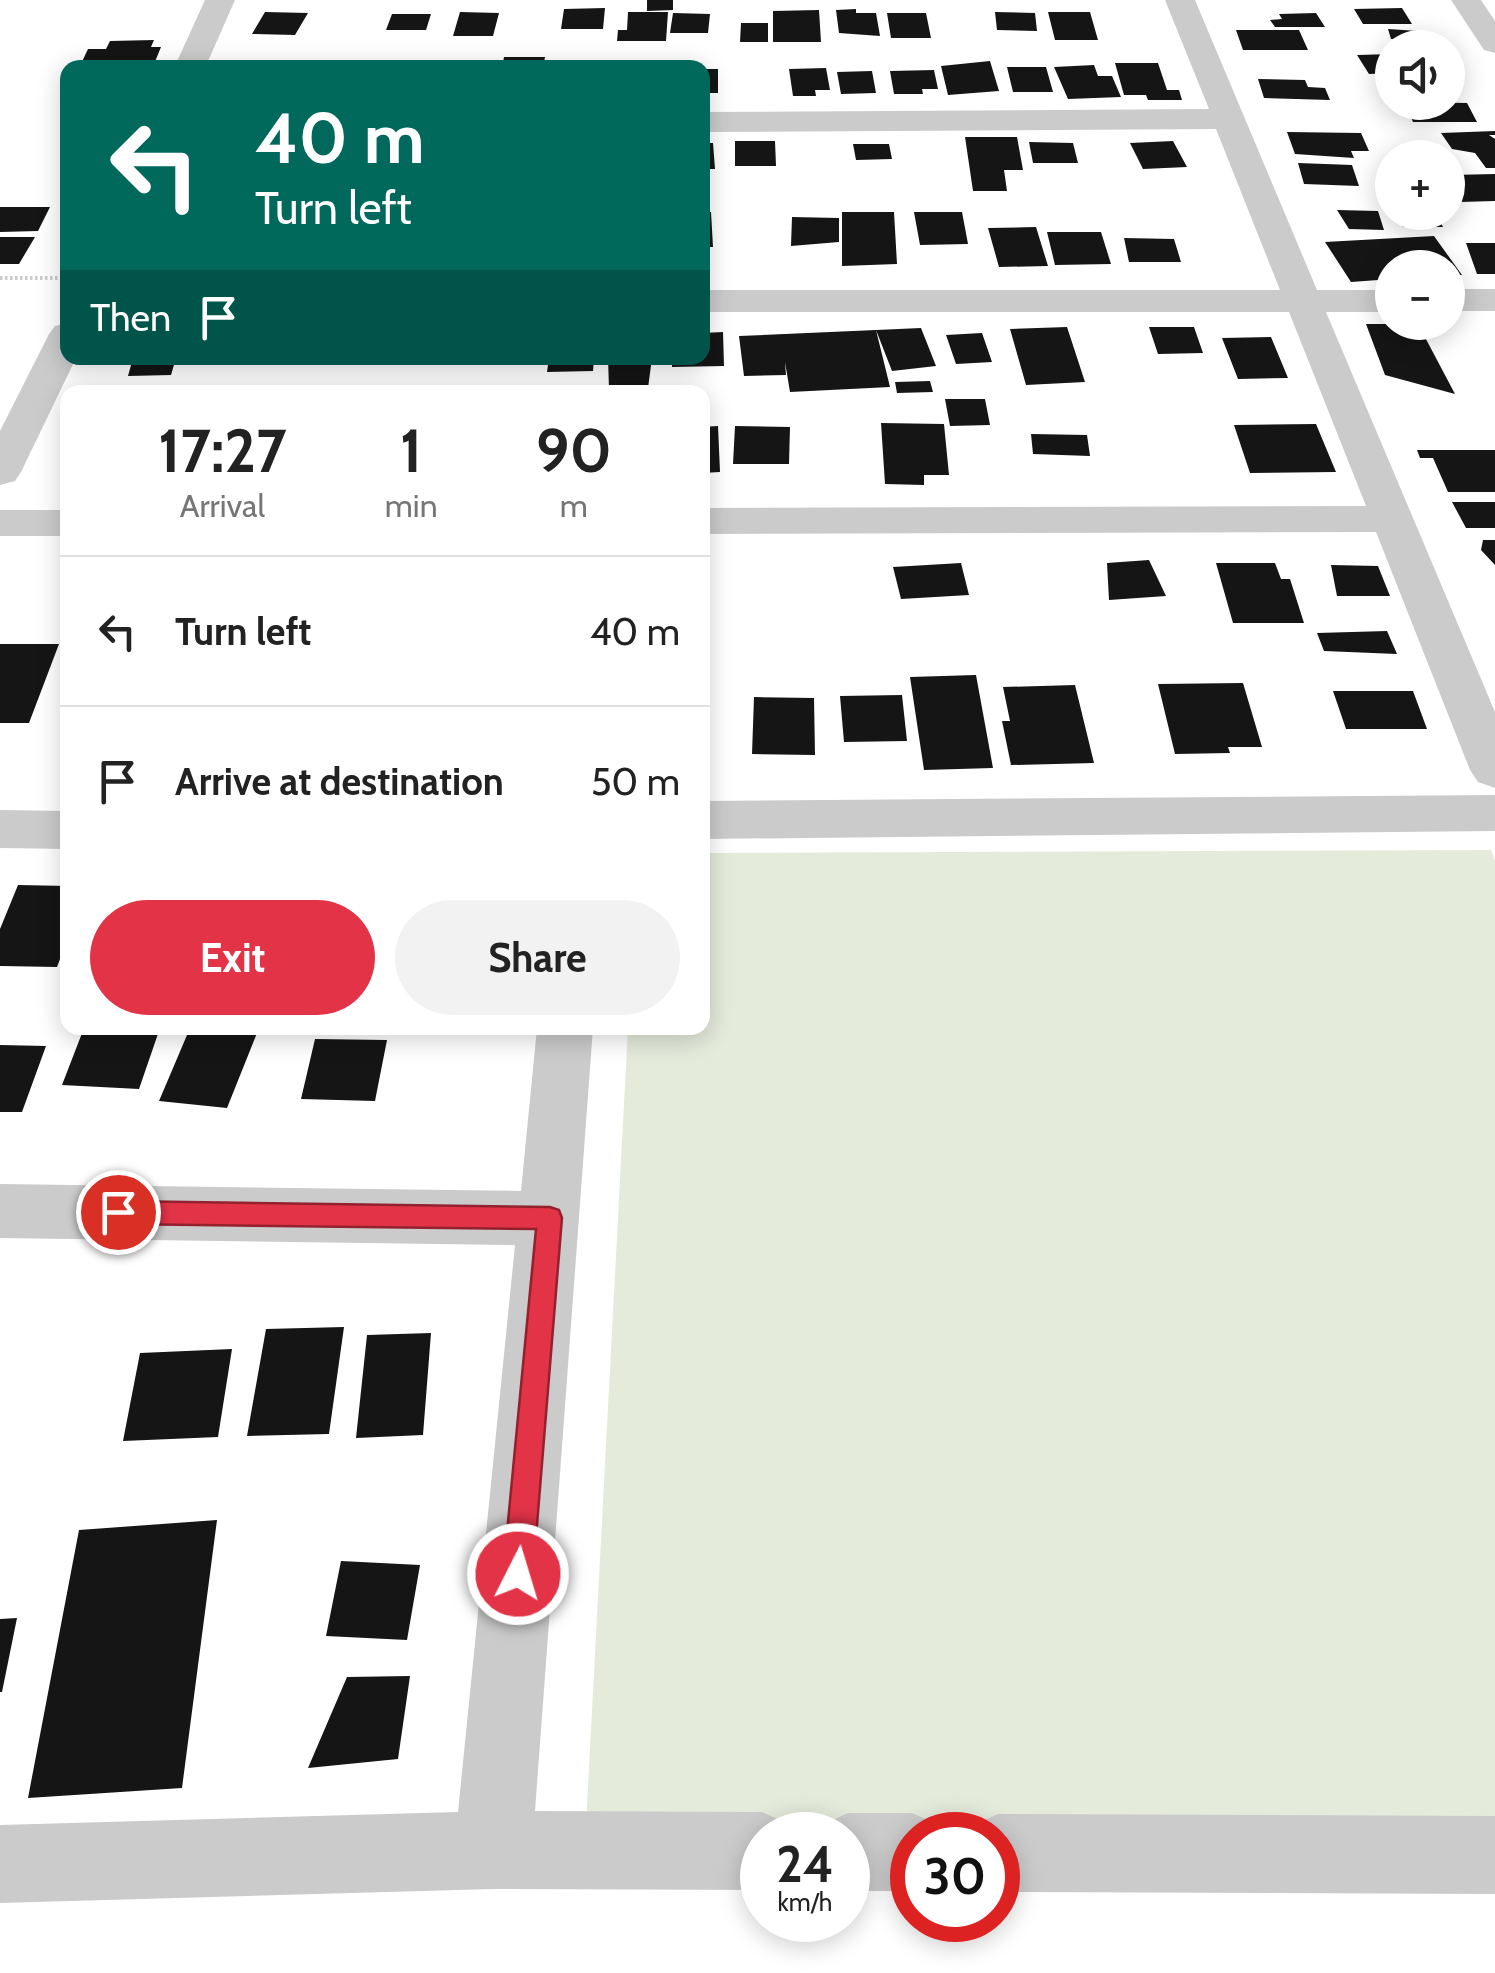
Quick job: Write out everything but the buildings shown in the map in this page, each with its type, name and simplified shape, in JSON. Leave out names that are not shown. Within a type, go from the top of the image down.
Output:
[{"type":"street","points":[[193,60],[220,0]]},
{"type":"street","points":[[1180,0],[1495,770]]},
{"type":"street","points":[[1466,0],[1495,44]]},
{"type":"street","points":[[710,122],[1229,119]]},
{"type":"street","points":[[710,301],[1375,300]]},
{"type":"street","points":[[1465,300],[1495,300]]},
{"type":"street","points":[[0,472],[60,350]]},
{"type":"street","points":[[710,521],[1394,519]]},
{"type":"street","points":[[0,523],[60,523]]},
{"type":"street","points":[[710,820],[1495,813]]},
{"type":"street","points":[[0,830],[60,830]]},
{"type":"street","points":[[494,1850],[564,1035]]},
{"type":"street","points":[[0,1211],[550,1218]]},
{"type":"street","points":[[0,1864],[494,1850],[740,1852]]},
{"type":"street","points":[[1020,1852],[1495,1855]]},
{"type":"path","points":[[0,278],[60,278]]},
{"type":"green space","points":[[1491,850],[1495,861],[1495,1856],[1020,1860],[1020,1812],[890,1812],[890,1860],[870,1861],[870,1812],[740,1812],[740,1861],[584,1863],[628,1035],[710,1035],[710,853]]},
{"type":"route","points":[[118,1212],[550,1218],[518,1574]]}]
